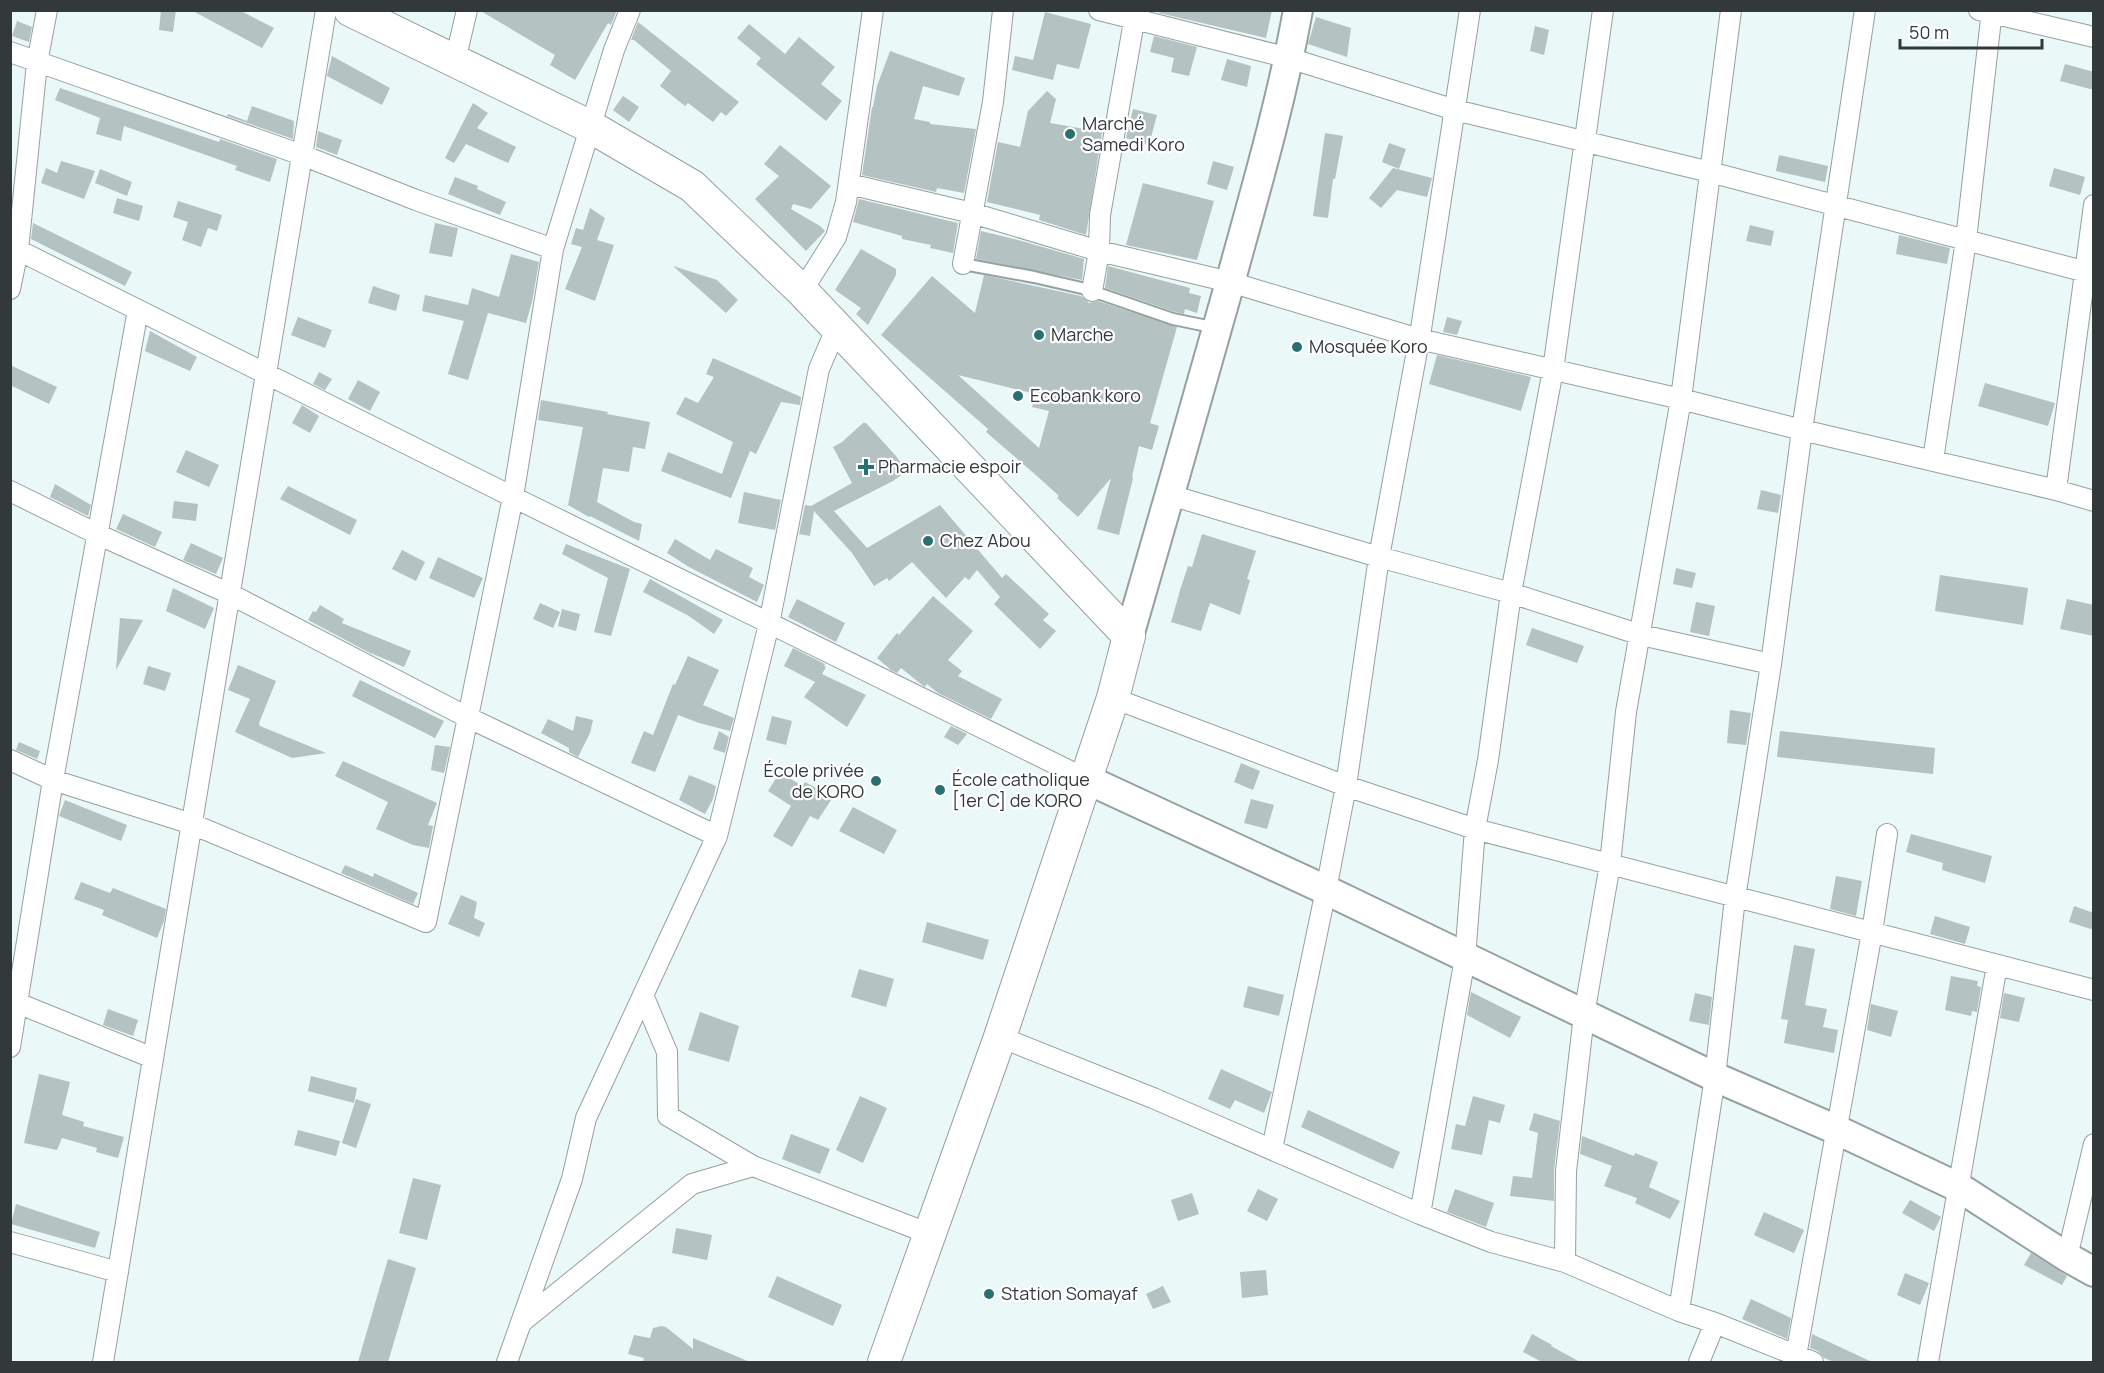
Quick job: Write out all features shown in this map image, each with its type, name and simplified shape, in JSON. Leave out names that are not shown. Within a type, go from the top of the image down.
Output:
[{"type":"main road","points":[[350,10],[591,127],[693,186],[802,291],[1129,636],[1113,698],[1000,1037],[884,1362]]},
{"type":"street","points":[[10,289],[37,63],[47,10]]},
{"type":"street","points":[[103,1362],[326,10]]},
{"type":"street","points":[[455,61],[467,10]]},
{"type":"street","points":[[10,760],[53,780],[192,824],[426,922],[513,497],[553,249],[614,50],[630,10]]},
{"type":"street","points":[[802,291],[836,237],[846,202],[873,10]]},
{"type":"street","points":[[963,264],[993,102],[1003,10]]},
{"type":"street","points":[[1099,10],[1136,15],[1289,58],[1455,110],[1710,172],[2089,273]]},
{"type":"street","points":[[1129,636],[1230,282],[1289,58],[1298,10]]},
{"type":"street","points":[[1272,1149],[1346,786],[1379,557],[1419,339],[1470,10]]},
{"type":"street","points":[[1420,1214],[1465,958],[1475,829],[1488,760],[1510,592],[1553,370],[1603,10]]},
{"type":"street","points":[[1564,1262],[1566,1171],[1584,1015],[1610,864],[1626,712],[1681,399],[1731,10]]},
{"type":"street","points":[[1678,1311],[1715,1077],[1736,898],[1864,10]]},
{"type":"street","points":[[1933,460],[1966,240],[1988,12],[2094,37]]},
{"type":"street","points":[[1092,291],[1099,251],[1100,215],[1136,15]]},
{"type":"street","points":[[10,52],[302,155],[416,200],[553,249]]},
{"type":"street","points":[[849,184],[972,213],[1099,251],[1230,282],[1419,339],[1681,399],[2094,501]]},
{"type":"street","points":[[2055,490],[2089,273],[2094,205]]},
{"type":"street","points":[[14,248],[769,624],[1086,779],[1326,890],[1715,1077],[1837,1130],[1960,1188],[2094,1272]]},
{"type":"street","points":[[10,1047],[14,1001],[138,310]]},
{"type":"street","points":[[507,1362],[572,1179],[586,1118],[717,836],[769,624],[819,369],[836,329]]},
{"type":"street","points":[[10,491],[97,534],[230,594],[467,717],[717,836]]},
{"type":"street","points":[[1170,495],[1379,557],[1510,592],[1641,635],[1771,664]]},
{"type":"street","points":[[1113,698],[1346,786],[1475,829],[2094,990]]},
{"type":"street","points":[[1000,1037],[1153,1098],[1420,1214],[1491,1242],[1564,1262],[1678,1311],[1715,1323],[1804,1359],[1837,1130],[1887,834]]},
{"type":"street","points":[[1928,1362],[1960,1188],[1997,964]]},
{"type":"street","points":[[643,995],[667,1052],[668,1116],[753,1166],[930,1234]]},
{"type":"street","points":[[14,1001],[153,1058]]},
{"type":"street","points":[[2067,1257],[2094,1144]]},
{"type":"street","points":[[521,1322],[692,1184],[753,1166]]},
{"type":"street","points":[[10,1242],[118,1272]]},
{"type":"street","points":[[1699,1362],[1715,1323]]},
{"type":"lane","points":[[963,264],[1034,277],[1092,291],[1173,319],[1217,328]]},
{"type":"building","points":[[161,10],[176,10],[173,32],[159,30]]},
{"type":"building","points":[[191,10],[239,10],[274,28],[262,48]]},
{"type":"building","points":[[479,10],[617,10],[611,25],[608,23],[575,80],[550,65],[555,55]]},
{"type":"building","points":[[1160,10],[1272,10],[1266,38],[1159,13]]},
{"type":"building","points":[[1045,12],[1091,24],[1079,69],[1057,64],[1053,80],[1012,70],[1015,56],[1033,60]]},
{"type":"building","points":[[1316,17],[1351,28],[1347,57],[1308,44]]},
{"type":"building","points":[[17,21],[32,27],[29,42],[12,36]]},
{"type":"building","points":[[638,22],[739,102],[726,116],[721,112],[713,122],[688,103],[685,106],[660,86],[671,71],[634,40],[631,40]]},
{"type":"building","points":[[749,24],[785,54],[799,37],[835,67],[821,84],[842,101],[826,121],[756,64],[761,58],[737,38]]},
{"type":"building","points":[[1535,26],[1549,30],[1544,55],[1530,51]]},
{"type":"building","points":[[1154,36],[1197,47],[1189,76],[1171,72],[1174,58],[1150,52]]},
{"type":"building","points":[[890,51],[965,78],[959,96],[923,86],[914,119],[930,122],[930,124],[976,129],[964,193],[937,188],[936,192],[862,175],[872,107]]},
{"type":"building","points":[[332,56],[390,88],[382,105],[327,76]]},
{"type":"building","points":[[1227,59],[1251,66],[1247,87],[1221,80]]},
{"type":"building","points":[[2065,64],[2094,72],[2094,90],[2060,81]]},
{"type":"building","points":[[60,88],[219,142],[220,139],[277,159],[270,182],[235,170],[237,166],[124,126],[121,141],[96,134],[100,118],[55,100]]},
{"type":"building","points":[[1047,91],[1056,99],[1050,123],[1102,132],[1086,235],[1039,220],[1040,215],[987,202],[998,142],[1020,147],[1028,111]]},
{"type":"building","points":[[623,96],[639,107],[629,122],[613,110]]},
{"type":"building","points":[[473,103],[488,113],[477,128],[516,147],[508,163],[466,144],[454,163],[445,158]]},
{"type":"building","points":[[252,106],[294,121],[293,139],[227,116],[228,114],[247,121]]},
{"type":"building","points":[[1133,109],[1157,115],[1149,145],[1126,138]]},
{"type":"building","points":[[318,131],[342,140],[337,155],[316,147]]},
{"type":"building","points":[[1325,133],[1343,136],[1335,179],[1333,179],[1328,218],[1313,216]]},
{"type":"building","points":[[1389,143],[1406,149],[1399,169],[1382,162]]},
{"type":"building","points":[[780,145],[831,186],[811,209],[793,204],[791,209],[825,231],[806,251],[755,199],[779,176],[764,164]]},
{"type":"building","points":[[1779,155],[1828,166],[1825,182],[1776,171]]},
{"type":"building","points":[[61,161],[95,171],[84,199],[41,183],[46,168],[57,173]]},
{"type":"building","points":[[1213,161],[1234,167],[1227,190],[1207,184]]},
{"type":"building","points":[[1393,168],[1432,178],[1427,197],[1397,190],[1381,208],[1369,198]]},
{"type":"building","points":[[2054,168],[2085,177],[2080,195],[2049,186]]},
{"type":"building","points":[[100,169],[132,182],[127,196],[95,183]]},
{"type":"building","points":[[455,177],[478,186],[477,189],[506,202],[500,215],[448,194]]},
{"type":"building","points":[[1143,183],[1214,201],[1197,260],[1126,245]]},
{"type":"building","points":[[117,198],[143,206],[139,221],[113,213]]},
{"type":"building","points":[[859,199],[958,223],[953,253],[930,248],[931,245],[902,239],[902,236],[853,222]]},
{"type":"building","points":[[178,201],[222,215],[217,231],[208,228],[201,247],[182,240],[188,222],[173,217]]},
{"type":"building","points":[[590,208],[605,218],[597,240],[614,245],[595,301],[565,289],[582,247],[571,244],[576,228],[583,230]]},
{"type":"building","points":[[33,223],[132,272],[125,286],[31,239]]},
{"type":"building","points":[[435,223],[458,228],[452,257],[429,253]]},
{"type":"building","points":[[1750,225],[1774,231],[1771,246],[1746,241]]},
{"type":"building","points":[[981,231],[1084,259],[1082,280],[976,259]]},
{"type":"building","points":[[1899,235],[1950,248],[1947,264],[1896,254]]},
{"type":"building","points":[[861,249],[896,269],[896,275],[868,325],[856,314],[861,308],[835,290]]},
{"type":"building","points":[[511,254],[539,262],[526,323],[488,313],[468,380],[448,374],[464,321],[422,311],[425,295],[468,305],[472,288],[499,297]]},
{"type":"building","points":[[673,266],[717,280],[738,300],[726,313]]},
{"type":"building","points":[[1108,266],[1190,288],[1189,293],[1201,296],[1197,313],[1185,309],[1184,314],[1175,312],[1105,288]]},
{"type":"building","points":[[984,275],[1081,296],[1089,303],[1098,301],[1177,327],[1150,423],[1159,426],[1152,450],[1139,446],[1119,535],[1097,529],[1111,478],[1078,517],[1057,498],[1059,496],[986,432],[988,429],[881,335],[932,276],[975,313]],"holes":[[[958,375],[1035,394],[1032,407],[1049,411],[1039,448]]]},
{"type":"building","points":[[373,286],[400,295],[396,311],[368,303]]},
{"type":"building","points":[[298,317],[332,330],[325,348],[291,335]]},
{"type":"building","points":[[1447,317],[1462,321],[1457,335],[1443,332]]},
{"type":"building","points":[[150,331],[197,357],[190,371],[145,351]]},
{"type":"building","points":[[1437,355],[1531,377],[1521,411],[1429,384]]},
{"type":"building","points":[[713,358],[801,397],[800,405],[781,402],[756,454],[750,451],[731,498],[661,471],[668,452],[722,474],[733,442],[676,414],[685,397],[698,403],[714,377],[706,374]]},
{"type":"building","points":[[10,365],[57,387],[49,404],[10,385]]},
{"type":"building","points":[[319,372],[332,379],[325,390],[313,384]]},
{"type":"building","points":[[358,380],[380,392],[370,411],[348,399]]},
{"type":"building","points":[[1985,383],[2055,403],[2048,426],[1978,406]]},
{"type":"building","points":[[541,400],[650,422],[645,449],[633,447],[629,472],[603,468],[597,502],[642,524],[639,541],[568,505],[583,427],[538,420]]},
{"type":"building","points":[[302,405],[319,416],[310,433],[292,423]]},
{"type":"building","points":[[866,423],[907,471],[893,481],[834,511],[867,548],[940,505],[1002,578],[1006,574],[1049,614],[1043,620],[1056,631],[1040,649],[994,604],[1000,597],[977,570],[969,580],[965,577],[946,598],[912,562],[889,581],[887,578],[874,586],[852,553],[814,511],[810,536],[799,534],[805,505],[811,506],[852,483],[833,447]]},
{"type":"building","points":[[186,450],[219,465],[209,487],[176,472]]},
{"type":"building","points":[[55,484],[91,505],[88,516],[50,497]]},
{"type":"building","points":[[288,486],[357,520],[350,535],[280,499]]},
{"type":"building","points":[[1761,490],[1781,495],[1778,513],[1757,509]]},
{"type":"building","points":[[744,492],[781,500],[775,530],[738,523]]},
{"type":"building","points":[[174,501],[198,504],[196,521],[172,518]]},
{"type":"building","points":[[123,514],[162,532],[155,547],[116,529]]},
{"type":"building","points":[[1202,534],[1256,551],[1247,579],[1250,580],[1240,615],[1210,603],[1201,631],[1171,622],[1188,566],[1192,567]]},
{"type":"building","points":[[675,539],[710,560],[716,549],[753,568],[749,577],[764,585],[757,602],[667,553]]},
{"type":"building","points":[[191,543],[223,558],[216,574],[183,560]]},
{"type":"building","points":[[566,544],[630,569],[611,636],[594,632],[608,578],[562,554]]},
{"type":"building","points":[[402,550],[425,562],[416,581],[392,569]]},
{"type":"building","points":[[438,557],[483,578],[474,598],[429,578]]},
{"type":"building","points":[[1676,568],[1696,573],[1692,588],[1673,584]]},
{"type":"building","points":[[1940,575],[2028,588],[2023,625],[1935,611]]},
{"type":"building","points":[[650,579],[723,620],[714,634],[689,616],[643,592]]},
{"type":"building","points":[[173,588],[214,608],[205,629],[166,611]]},
{"type":"building","points":[[933,596],[973,631],[948,660],[962,671],[958,676],[1002,699],[991,719],[938,693],[927,684],[925,687],[901,668],[897,673],[891,670],[877,658],[897,633],[899,635]]},
{"type":"building","points":[[797,599],[845,623],[836,642],[788,617]]},
{"type":"building","points":[[2067,599],[2094,605],[2094,636],[2060,629]]},
{"type":"building","points":[[1696,602],[1715,606],[1709,636],[1690,632]]},
{"type":"building","points":[[540,603],[560,612],[553,628],[533,619]]},
{"type":"building","points":[[320,605],[344,619],[342,623],[411,651],[404,667],[368,652],[308,620]]},
{"type":"building","points":[[562,609],[580,614],[576,631],[558,626]]},
{"type":"building","points":[[120,618],[143,620],[116,670]]},
{"type":"building","points":[[1532,628],[1584,646],[1577,663],[1526,645]]},
{"type":"building","points":[[793,648],[825,664],[826,667],[822,674],[866,695],[847,727],[804,697],[815,682],[784,666]]},
{"type":"building","points":[[688,656],[719,670],[703,705],[734,718],[730,731],[678,715],[655,772],[631,763],[644,731],[653,735],[673,684],[675,685]]},
{"type":"building","points":[[238,665],[276,681],[259,723],[260,726],[326,753],[292,758],[235,732],[250,699],[228,690]]},
{"type":"building","points":[[148,666],[171,673],[165,691],[143,684]]},
{"type":"building","points":[[360,680],[444,721],[435,738],[352,696]]},
{"type":"building","points":[[1730,710],[1751,713],[1746,745],[1727,743]]},
{"type":"building","points":[[576,716],[593,720],[590,733],[578,757],[569,752],[569,748],[541,733],[548,719],[573,731]]},
{"type":"building","points":[[772,716],[792,721],[786,745],[766,740]]},
{"type":"building","points":[[951,726],[967,734],[958,745],[944,737]]},
{"type":"building","points":[[719,731],[729,737],[725,753],[713,749]]},
{"type":"building","points":[[1780,731],[1935,748],[1933,774],[1777,757]]},
{"type":"building","points":[[19,742],[40,751],[37,759],[16,750]]},
{"type":"building","points":[[435,745],[450,747],[444,773],[431,770]]},
{"type":"building","points":[[343,761],[437,803],[428,825],[433,826],[429,848],[413,845],[376,829],[388,802],[335,776]]},
{"type":"building","points":[[1241,763],[1260,771],[1253,790],[1234,782]]},
{"type":"building","points":[[780,772],[802,786],[805,782],[833,797],[818,820],[810,816],[792,847],[773,836],[791,806],[768,791]]},
{"type":"building","points":[[689,775],[716,786],[713,799],[705,814],[679,800]]},
{"type":"building","points":[[1251,799],[1274,805],[1267,829],[1244,823]]},
{"type":"building","points":[[65,800],[127,825],[121,841],[59,816]]},
{"type":"building","points":[[853,807],[897,830],[884,854],[839,831]]},
{"type":"building","points":[[1911,834],[1992,856],[1985,883],[1942,870],[1943,863],[1906,852]]},
{"type":"building","points":[[345,865],[373,877],[374,873],[418,893],[413,904],[341,873]]},
{"type":"building","points":[[1836,876],[1862,881],[1856,916],[1830,909]]},
{"type":"building","points":[[81,882],[110,893],[113,888],[166,909],[157,938],[102,915],[104,910],[74,899]]},
{"type":"building","points":[[461,895],[477,902],[474,918],[485,923],[479,937],[448,924]]},
{"type":"building","points":[[2074,906],[2094,913],[2094,930],[2069,922]]},
{"type":"building","points":[[1935,916],[1970,927],[1965,944],[1930,934]]},
{"type":"building","points":[[927,922],[989,940],[983,960],[922,942]]},
{"type":"building","points":[[1794,945],[1815,949],[1805,1005],[1827,1009],[1823,1027],[1838,1030],[1834,1053],[1784,1043],[1788,1020],[1781,1019]]},
{"type":"building","points":[[859,969],[894,979],[886,1007],[851,997]]},
{"type":"building","points":[[1951,976],[1978,981],[1977,986],[1981,987],[1977,1012],[1972,1011],[1971,1016],[1945,1010]]},
{"type":"building","points":[[1248,986],[1284,995],[1279,1016],[1243,1007]]},
{"type":"building","points":[[1471,992],[1521,1017],[1510,1038],[1467,1015]]},
{"type":"building","points":[[1695,993],[1712,997],[1709,1025],[1689,1021]]},
{"type":"building","points":[[2004,993],[2025,998],[2019,1022],[2000,1018]]},
{"type":"building","points":[[1871,1004],[1898,1011],[1891,1037],[1867,1030]]},
{"type":"building","points":[[108,1009],[138,1020],[133,1036],[103,1025]]},
{"type":"building","points":[[700,1012],[739,1026],[729,1062],[688,1050]]},
{"type":"building","points":[[1221,1069],[1272,1092],[1264,1113],[1235,1100],[1230,1109],[1208,1099]]},
{"type":"building","points":[[39,1074],[70,1082],[62,1115],[84,1122],[83,1126],[124,1137],[118,1158],[96,1152],[97,1148],[62,1138],[57,1150],[24,1143]]},
{"type":"building","points":[[311,1076],[357,1088],[354,1103],[308,1091]]},
{"type":"building","points":[[860,1096],[887,1108],[863,1163],[836,1150]]},
{"type":"building","points":[[1473,1096],[1505,1105],[1500,1123],[1489,1120],[1482,1155],[1451,1149],[1456,1124],[1465,1126]]},
{"type":"building","points":[[356,1099],[371,1104],[356,1148],[342,1143]]},
{"type":"building","points":[[1308,1110],[1400,1152],[1393,1169],[1301,1127]]},
{"type":"building","points":[[1534,1113],[1560,1121],[1554,1170],[1554,1201],[1510,1196],[1513,1176],[1532,1178],[1538,1133],[1529,1130]]},
{"type":"building","points":[[298,1130],[340,1141],[336,1156],[294,1145]]},
{"type":"building","points":[[791,1134],[830,1149],[820,1174],[782,1159]]},
{"type":"building","points":[[1582,1136],[1634,1156],[1635,1153],[1658,1162],[1649,1187],[1680,1201],[1670,1219],[1635,1203],[1637,1198],[1604,1186],[1612,1166],[1580,1154]]},
{"type":"building","points":[[413,1178],[441,1185],[427,1240],[399,1233]]},
{"type":"building","points":[[1258,1189],[1278,1199],[1267,1221],[1247,1211]]},
{"type":"building","points":[[1455,1189],[1494,1203],[1486,1227],[1447,1212]]},
{"type":"building","points":[[1192,1193],[1199,1214],[1178,1221],[1171,1200]]},
{"type":"building","points":[[1910,1200],[1941,1217],[1934,1231],[1902,1213]]},
{"type":"building","points":[[16,1204],[100,1232],[95,1248],[11,1224]]},
{"type":"building","points":[[1764,1212],[1804,1230],[1794,1253],[1754,1235]]},
{"type":"building","points":[[676,1228],[712,1235],[707,1260],[672,1253]]},
{"type":"building","points":[[2031,1253],[2067,1276],[2062,1285],[2024,1265]]},
{"type":"building","points":[[388,1259],[416,1268],[388,1362],[358,1362]]},
{"type":"building","points":[[1266,1270],[1268,1295],[1242,1298],[1240,1272]]},
{"type":"building","points":[[1905,1273],[1929,1283],[1920,1305],[1897,1295]]},
{"type":"building","points":[[777,1276],[842,1305],[833,1326],[768,1297]]},
{"type":"building","points":[[1163,1286],[1171,1302],[1153,1309],[1146,1294]]},
{"type":"building","points":[[1751,1299],[1791,1318],[1787,1339],[1742,1319]]},
{"type":"building","points":[[666,1327],[693,1349],[693,1338],[750,1362],[643,1362],[644,1358],[628,1354],[634,1335],[650,1338],[653,1328]]},
{"type":"building","points":[[1532,1334],[1580,1362],[1542,1362],[1523,1352]]},
{"type":"building","points":[[1812,1334],[1872,1362],[1834,1362],[1824,1358],[1818,1351],[1810,1348]]},
{"type":"place","name":"Marché Samedi Koro","points":[[1070,134]]},
{"type":"place","name":"Marche","points":[[1039,335]]},
{"type":"place","name":"Mosquée Koro","points":[[1297,347]]},
{"type":"place","name":"Ecobank koro","points":[[1018,396]]},
{"type":"place","name":"Pharmacie espoir","points":[[866,467]]},
{"type":"place","name":"Chez Abou","points":[[928,541]]},
{"type":"place","name":"École privée de KORO","points":[[876,781]]},
{"type":"place","name":"École catholique [1er C] de KORO","points":[[940,790]]},
{"type":"place","name":"Station Somayaf","points":[[989,1294]]}]
